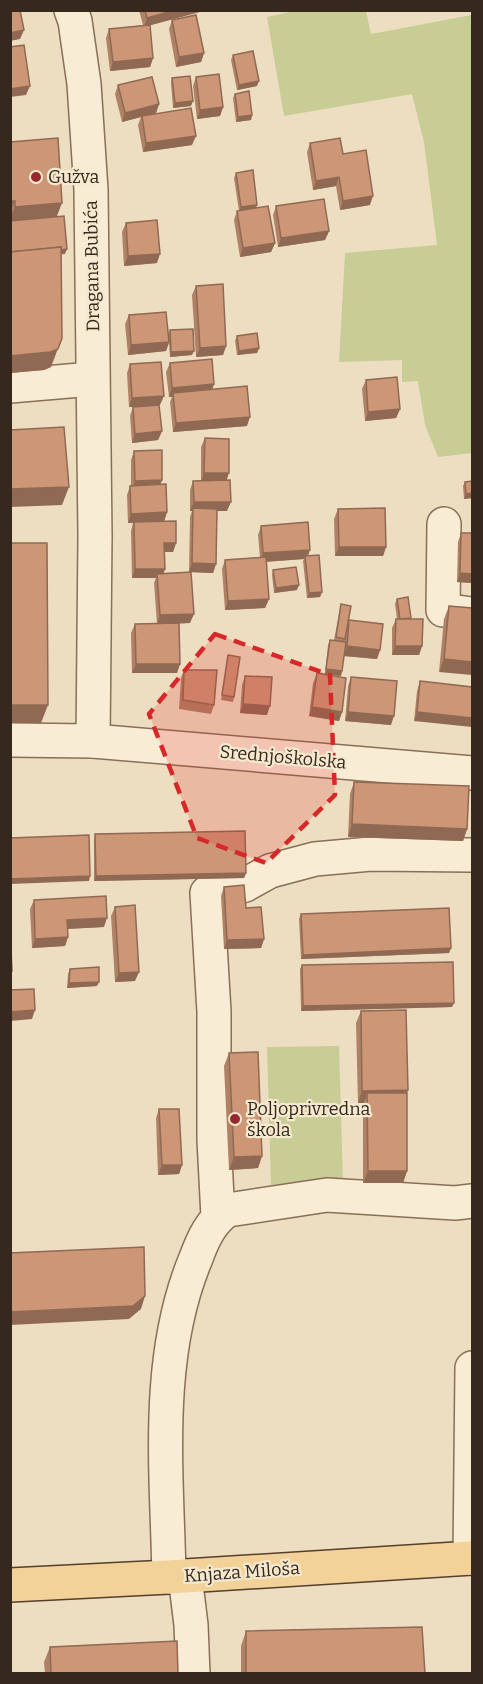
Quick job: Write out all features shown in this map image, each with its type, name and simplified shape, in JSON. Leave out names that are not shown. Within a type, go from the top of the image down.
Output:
[{"type":"main road","name":"Knjaza Miloša","points":[[10,1585],[471,1558]]},
{"type":"street","name":"Dragana Bubića","points":[[71,10],[75,21],[84,84],[89,155],[95,537],[93,741]]},
{"type":"street","points":[[10,386],[92,379]]},
{"type":"street","points":[[444,524],[443,610],[472,614]]},
{"type":"street","name":"Srednjoškolska","points":[[10,740],[93,741],[472,773]]},
{"type":"street","points":[[218,1217],[214,1140],[214,1012],[207,893],[228,891],[246,885],[270,872],[315,859],[370,854],[472,855]]},
{"type":"street","points":[[193,1674],[191,1625],[177,1576],[166,1394],[178,1307],[204,1238],[218,1217],[228,1210],[327,1195],[454,1203],[472,1201]]},
{"type":"street","points":[[471,1558],[472,1368]]},
{"type":"highlighted area","points":[[215,634],[330,675],[335,795],[266,863],[197,838],[149,714]]},
{"type":"green space","points":[[299,10],[366,11],[371,34],[472,15],[472,453],[438,457],[425,425],[418,381],[402,382],[402,360],[339,362],[345,253],[437,245],[424,142],[412,94],[284,116],[267,17]]},
{"type":"green space","points":[[339,1046],[343,1183],[271,1185],[267,1047]]},
{"type":"building","points":[[10,10],[20,10],[24,30],[10,33]]},
{"type":"building","points":[[145,10],[176,10],[147,18]]},
{"type":"building","points":[[196,15],[204,53],[179,57],[172,20]]},
{"type":"building","points":[[150,25],[153,58],[113,62],[109,29]]},
{"type":"building","points":[[24,45],[30,86],[10,89],[10,47]]},
{"type":"building","points":[[253,51],[259,81],[239,85],[233,55]]},
{"type":"building","points":[[219,74],[223,107],[200,110],[196,77]]},
{"type":"building","points":[[190,76],[193,101],[175,103],[172,78]]},
{"type":"building","points":[[152,77],[159,104],[125,113],[118,85]]},
{"type":"building","points":[[249,91],[252,115],[238,117],[235,94]]},
{"type":"building","points":[[191,108],[196,136],[146,143],[142,116]]},
{"type":"building","points":[[58,138],[62,203],[15,207],[15,201],[10,201],[10,142]]},
{"type":"building","points":[[340,138],[343,154],[366,150],[373,196],[343,201],[339,177],[316,181],[310,143]]},
{"type":"building","points":[[253,170],[257,205],[241,207],[236,173]]},
{"type":"building","points":[[324,199],[329,231],[281,238],[276,206]]},
{"type":"building","points":[[268,206],[275,243],[243,248],[237,211]]},
{"type":"building","points":[[64,216],[67,249],[61,250],[61,247],[10,252],[10,221]]},
{"type":"building","points":[[157,220],[160,254],[128,256],[126,223]]},
{"type":"building","points":[[61,247],[62,338],[58,349],[50,352],[10,356],[10,252]]},
{"type":"building","points":[[223,284],[226,346],[200,348],[196,286]]},
{"type":"building","points":[[166,312],[169,342],[131,345],[129,315]]},
{"type":"building","points":[[193,329],[194,351],[171,352],[170,330]]},
{"type":"building","points":[[257,333],[259,348],[239,351],[237,336]]},
{"type":"building","points":[[212,359],[214,384],[172,388],[170,363]]},
{"type":"building","points":[[161,362],[164,396],[132,398],[130,364]]},
{"type":"building","points":[[397,377],[400,409],[368,412],[366,380]]},
{"type":"building","points":[[247,386],[250,417],[176,423],[173,393]]},
{"type":"building","points":[[159,405],[162,431],[135,434],[133,407]]},
{"type":"building","points":[[64,427],[69,487],[10,489],[10,430]]},
{"type":"building","points":[[205,438],[229,439],[229,473],[204,473]]},
{"type":"building","points":[[162,450],[162,480],[135,481],[134,451]]},
{"type":"building","points":[[230,480],[231,502],[194,502],[193,481]]},
{"type":"building","points":[[472,481],[472,493],[466,494],[465,482]]},
{"type":"building","points":[[166,484],[167,512],[131,514],[130,486]]},
{"type":"building","points":[[193,508],[217,509],[216,564],[192,563]]},
{"type":"building","points":[[385,508],[386,547],[339,547],[338,509]]},
{"type":"building","points":[[176,521],[176,543],[164,543],[165,569],[135,569],[134,522]]},
{"type":"building","points":[[308,522],[310,550],[263,553],[261,526]]},
{"type":"building","points":[[461,533],[472,533],[472,574],[460,573]]},
{"type":"building","points":[[10,543],[47,543],[48,705],[10,705]]},
{"type":"building","points":[[319,555],[322,592],[309,593],[305,556]]},
{"type":"building","points":[[266,557],[269,599],[228,601],[225,560]]},
{"type":"building","points":[[296,567],[299,585],[276,588],[273,570]]},
{"type":"building","points":[[191,572],[194,614],[160,615],[157,574]]},
{"type":"building","points":[[408,597],[411,618],[400,619],[397,599]]},
{"type":"building","points":[[341,604],[351,606],[345,639],[336,637]]},
{"type":"building","points":[[449,606],[472,608],[472,662],[444,659]]},
{"type":"building","points":[[396,619],[423,619],[422,646],[395,646]]},
{"type":"building","points":[[349,620],[383,624],[380,650],[347,646]]},
{"type":"building","points":[[179,623],[180,664],[136,664],[135,624]]},
{"type":"building","points":[[330,640],[346,642],[342,671],[326,669]]},
{"type":"building","points":[[228,655],[240,657],[234,697],[222,695]]},
{"type":"building","points":[[184,670],[217,670],[214,705],[183,700]]},
{"type":"building","points":[[317,673],[346,678],[342,712],[312,707]]},
{"type":"building","points":[[245,676],[272,677],[270,706],[243,704]]},
{"type":"building","points":[[351,677],[397,681],[394,716],[348,712]]},
{"type":"building","points":[[420,681],[472,687],[472,718],[417,712]]},
{"type":"building","points":[[354,782],[469,786],[467,829],[352,824]]},
{"type":"building","points":[[245,831],[246,873],[96,876],[95,834]]},
{"type":"building","points":[[89,835],[90,876],[10,879],[10,838]]},
{"type":"building","points":[[244,885],[246,908],[261,907],[264,939],[227,940],[224,887]]},
{"type":"building","points":[[106,896],[107,918],[67,920],[68,937],[35,939],[34,900]]},
{"type":"building","points":[[135,905],[139,972],[119,973],[115,907]]},
{"type":"building","points":[[449,908],[451,948],[303,955],[301,914]]},
{"type":"building","points":[[10,926],[12,971],[10,971]]},
{"type":"building","points":[[453,962],[454,1003],[303,1006],[302,965]]},
{"type":"building","points":[[99,967],[99,982],[69,983],[70,969]]},
{"type":"building","points":[[34,989],[35,1010],[10,1012],[10,990]]},
{"type":"building","points":[[406,1010],[408,1090],[362,1091],[361,1011]]},
{"type":"building","points":[[258,1052],[262,1156],[234,1157],[229,1053]]},
{"type":"building","points":[[367,1093],[407,1093],[407,1171],[368,1171]]},
{"type":"building","points":[[159,1109],[179,1109],[182,1165],[162,1165]]},
{"type":"building","points":[[144,1247],[145,1296],[133,1306],[10,1312],[10,1253]]},
{"type":"building","points":[[422,1627],[425,1674],[246,1674],[246,1631]]},
{"type":"building","points":[[177,1641],[178,1674],[51,1674],[50,1647]]},
{"type":"place","name":"Gužva","points":[[36,177]]},
{"type":"place","name":"Poljoprivredna škola","points":[[235,1119]]}]
